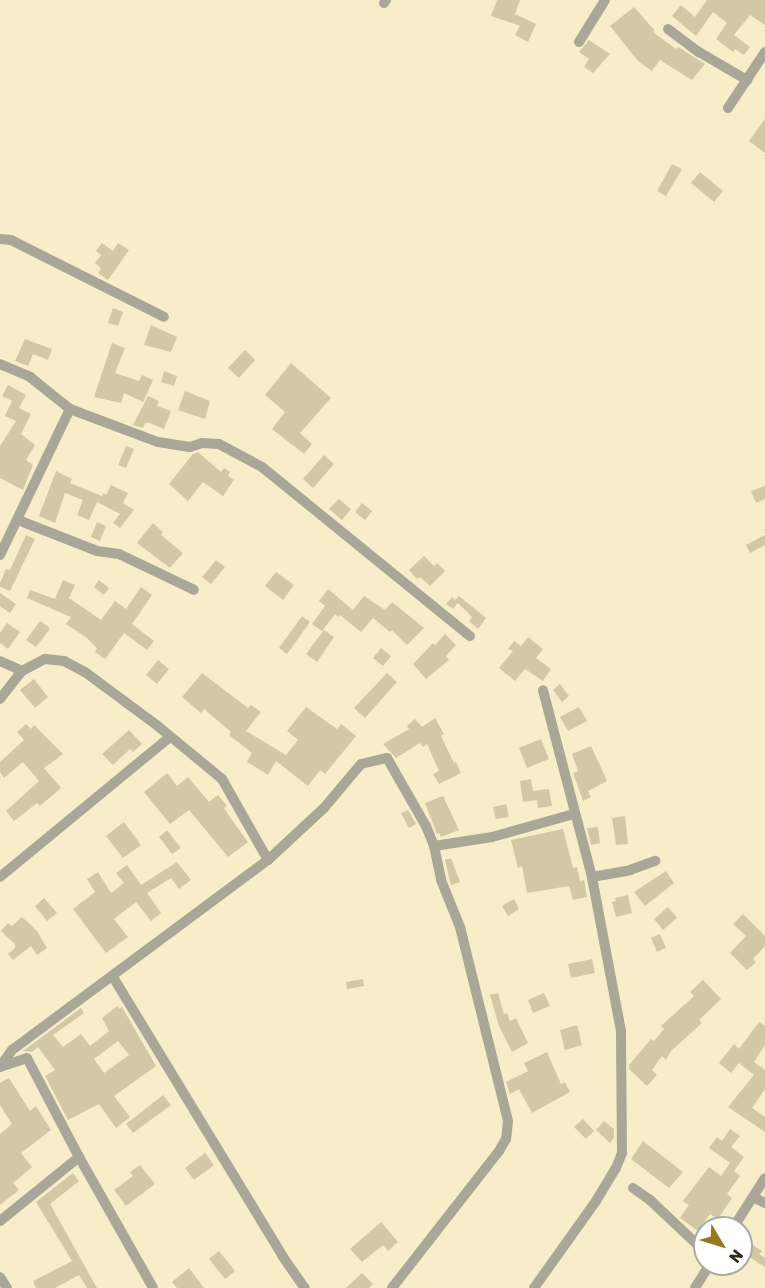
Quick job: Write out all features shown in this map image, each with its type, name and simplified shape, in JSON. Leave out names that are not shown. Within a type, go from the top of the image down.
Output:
[{"type":"street","points":[[579,42],[605,0]]},
{"type":"street","points":[[668,29],[699,52],[747,80]]},
{"type":"street","points":[[728,108],[765,52]]},
{"type":"street","points":[[0,239],[11,240],[164,317]]},
{"type":"street","points":[[0,364],[30,378],[70,409],[158,442],[190,447],[202,443],[219,444],[262,467],[470,636]]},
{"type":"street","points":[[0,555],[70,409]]},
{"type":"street","points":[[18,520],[97,551],[119,554],[194,590]]},
{"type":"street","points":[[0,699],[22,671],[45,659],[64,661],[85,672],[222,779],[268,860]]},
{"type":"street","points":[[0,661],[22,671]]},
{"type":"street","points":[[534,1288],[596,1201],[616,1168],[622,1153],[621,1031],[592,877],[543,690]]},
{"type":"street","points":[[0,877],[170,737]]},
{"type":"street","points":[[0,1067],[12,1050],[268,860],[324,808],[362,764],[387,758],[426,826],[434,846],[441,880],[460,927],[508,1121],[506,1139],[499,1151],[392,1288]]},
{"type":"street","points":[[434,846],[492,837],[574,814]]},
{"type":"street","points":[[592,877],[630,870],[655,861]]},
{"type":"street","points":[[113,977],[277,1247],[305,1288]]},
{"type":"street","points":[[0,1067],[27,1058],[79,1157],[153,1288]]},
{"type":"street","points":[[0,1221],[79,1157]]},
{"type":"street","points":[[741,1216],[765,1178]]},
{"type":"street","points":[[633,1188],[693,1241]]},
{"type":"street","points":[[753,1197],[765,1203]]},
{"type":"street","points":[[0,1277],[7,1288]]},
{"type":"building","points":[[497,0],[520,0],[515,14],[536,24],[528,42],[515,35],[520,26],[491,16]]},
{"type":"building","points":[[707,0],[765,0],[765,25],[750,15],[734,35],[750,47],[744,55],[735,49],[733,52],[716,39],[727,23],[713,12],[696,36],[672,16],[681,5],[695,17]]},
{"type":"building","points":[[634,7],[655,31],[653,32],[676,49],[678,47],[705,64],[692,80],[660,60],[652,71],[638,61],[610,26]]},
{"type":"building","points":[[589,40],[610,54],[593,73],[584,67],[589,59],[579,52]]},
{"type":"building","points":[[765,119],[765,153],[749,141]]},
{"type":"building","points":[[672,164],[682,169],[666,196],[657,191]]},
{"type":"building","points":[[700,172],[723,191],[714,202],[691,183]]},
{"type":"building","points":[[102,243],[113,251],[118,243],[129,250],[108,280],[98,273],[101,268],[95,263],[101,255],[96,251]]},
{"type":"building","points":[[113,308],[123,312],[118,326],[108,323]]},
{"type":"building","points":[[151,325],[177,337],[171,352],[144,345]]},
{"type":"building","points":[[25,339],[52,349],[48,360],[33,354],[28,366],[15,361]]},
{"type":"building","points":[[112,343],[125,348],[115,373],[139,381],[142,375],[153,380],[143,402],[124,393],[121,403],[94,397]]},
{"type":"building","points":[[245,350],[255,360],[239,378],[228,368]]},
{"type":"building","points":[[291,363],[331,398],[300,433],[312,444],[304,454],[272,429],[285,412],[265,395]]},
{"type":"building","points":[[164,371],[177,376],[174,386],[161,382]]},
{"type":"building","points":[[8,385],[26,395],[19,408],[31,414],[21,434],[35,445],[26,460],[33,465],[23,490],[0,478],[0,446],[16,421],[5,416],[12,401],[2,396]]},
{"type":"building","points":[[185,391],[210,401],[205,419],[178,410]]},
{"type":"building","points":[[148,396],[159,401],[157,406],[171,411],[164,429],[150,423],[145,423],[143,428],[133,425]]},
{"type":"building","points":[[126,446],[134,449],[126,468],[118,465]]},
{"type":"building","points":[[198,452],[221,472],[224,468],[230,472],[228,476],[234,480],[223,496],[203,482],[188,501],[169,484],[193,454]]},
{"type":"building","points":[[324,455],[334,464],[313,488],[303,479]]},
{"type":"building","points":[[56,471],[72,479],[70,483],[102,496],[103,493],[106,495],[111,485],[128,493],[123,503],[134,510],[120,528],[113,523],[120,514],[97,502],[89,520],[77,515],[83,500],[65,493],[55,523],[39,516]]},
{"type":"building","points":[[765,486],[765,499],[756,503],[751,491]]},
{"type":"building","points":[[339,499],[351,509],[342,520],[329,509]]},
{"type":"building","points":[[362,503],[372,511],[365,520],[355,512]]},
{"type":"building","points":[[97,522],[106,526],[100,541],[91,537]]},
{"type":"building","points":[[153,523],[163,532],[161,535],[183,553],[170,568],[137,543]]},
{"type":"building","points":[[26,535],[35,539],[10,591],[0,587],[0,583],[6,569],[10,570]]},
{"type":"building","points":[[765,535],[765,545],[750,553],[746,545]]},
{"type":"building","points":[[424,556],[434,566],[437,563],[445,571],[430,586],[420,577],[417,579],[409,570]]},
{"type":"building","points":[[216,560],[225,567],[211,584],[202,577]]},
{"type":"building","points":[[276,572],[294,585],[283,600],[265,586]]},
{"type":"building","points":[[63,580],[75,585],[69,598],[101,620],[115,601],[126,609],[141,587],[152,595],[132,624],[154,641],[147,650],[124,633],[105,659],[95,652],[97,648],[87,638],[66,624],[71,617],[27,598],[30,590],[55,599]]},
{"type":"building","points":[[99,580],[109,588],[104,595],[94,587]]},
{"type":"building","points":[[328,589],[353,610],[364,596],[385,610],[392,602],[424,628],[407,645],[392,630],[390,632],[373,618],[361,632],[340,615],[338,617],[335,614],[322,631],[312,624],[325,606],[319,601]]},
{"type":"building","points":[[0,593],[16,604],[10,613],[0,606]]},
{"type":"building","points":[[459,596],[486,618],[478,629],[469,621],[472,617],[458,603],[453,609],[446,604],[452,597],[455,600]]},
{"type":"building","points":[[302,616],[310,622],[287,654],[279,648]]},
{"type":"building","points":[[40,621],[49,627],[49,630],[36,647],[26,640]]},
{"type":"building","points":[[7,623],[20,632],[8,649],[0,643],[0,633]]},
{"type":"building","points":[[324,630],[334,637],[317,662],[306,654]]},
{"type":"building","points":[[445,634],[456,645],[446,656],[449,660],[426,679],[413,664]]},
{"type":"building","points":[[528,637],[543,649],[536,658],[551,669],[543,681],[525,669],[515,681],[499,668],[513,651],[508,649],[514,641],[521,646]]},
{"type":"building","points":[[381,648],[391,656],[383,666],[373,658]]},
{"type":"building","points":[[158,660],[169,669],[157,684],[146,675]]},
{"type":"building","points":[[202,673],[248,708],[251,705],[261,712],[246,731],[286,755],[298,740],[287,731],[306,707],[337,729],[341,724],[356,736],[325,774],[320,770],[308,786],[276,761],[268,775],[247,762],[252,753],[229,735],[231,732],[204,709],[201,713],[182,697]]},
{"type":"building","points":[[387,673],[397,682],[365,718],[354,708]]},
{"type":"building","points":[[34,679],[48,697],[35,708],[20,690]]},
{"type":"building","points":[[560,684],[569,696],[562,702],[553,690]]},
{"type":"building","points":[[579,707],[587,721],[568,731],[560,717]]},
{"type":"building","points":[[435,718],[444,734],[441,736],[461,773],[439,784],[433,774],[439,771],[427,744],[423,747],[420,743],[396,758],[383,744],[409,729],[407,726],[415,719],[422,727]]},
{"type":"building","points":[[26,724],[31,729],[34,725],[63,754],[44,768],[61,788],[40,806],[37,803],[14,821],[6,811],[39,781],[23,762],[4,778],[0,772],[0,762],[24,740],[17,732]]},
{"type":"building","points":[[129,730],[142,744],[133,752],[130,749],[113,765],[102,754]]},
{"type":"building","points":[[541,739],[549,759],[527,768],[519,748]]},
{"type":"building","points":[[591,746],[607,781],[588,791],[591,797],[583,801],[573,773],[578,771],[572,754]]},
{"type":"building","points":[[167,773],[177,786],[188,777],[209,802],[218,795],[227,806],[224,808],[248,842],[228,857],[189,810],[170,824],[144,792]]},
{"type":"building","points":[[531,779],[533,791],[549,789],[552,806],[538,808],[537,800],[523,802],[520,781]]},
{"type":"building","points":[[443,796],[459,830],[441,837],[439,833],[437,834],[425,803]]},
{"type":"building","points":[[506,804],[509,817],[496,819],[493,807]]},
{"type":"building","points":[[408,810],[416,824],[409,828],[401,813]]},
{"type":"building","points":[[625,816],[628,844],[616,845],[612,818]]},
{"type":"building","points":[[124,822],[141,845],[123,858],[106,836]]},
{"type":"building","points":[[598,827],[600,843],[591,845],[587,828]]},
{"type":"building","points":[[563,829],[573,868],[577,867],[580,881],[584,880],[587,897],[573,900],[569,886],[527,893],[522,866],[518,868],[511,840]]},
{"type":"building","points":[[167,830],[181,848],[172,854],[159,837]]},
{"type":"building","points":[[451,858],[460,882],[451,885],[445,860]]},
{"type":"building","points":[[177,862],[191,880],[179,889],[171,878],[147,893],[161,913],[151,921],[136,902],[114,919],[128,937],[106,953],[73,909],[95,892],[87,879],[98,872],[111,893],[124,883],[116,873],[127,865],[141,885]]},
{"type":"building","points":[[666,871],[674,883],[645,906],[634,892]]},
{"type":"building","points":[[628,895],[632,913],[616,917],[612,902],[616,901],[615,898]]},
{"type":"building","points":[[44,898],[57,913],[47,921],[35,906]]},
{"type":"building","points":[[514,899],[519,909],[508,916],[502,906]]},
{"type":"building","points":[[668,907],[677,918],[663,930],[654,919]]},
{"type":"building","points":[[743,914],[765,936],[765,946],[753,959],[756,962],[747,970],[730,953],[746,936],[733,924]]},
{"type":"building","points":[[22,917],[37,931],[47,948],[37,955],[31,946],[13,960],[8,954],[15,948],[15,944],[1,931],[8,923],[12,926]]},
{"type":"building","points":[[660,934],[666,948],[657,952],[651,938]]},
{"type":"building","points":[[592,959],[595,973],[571,978],[568,964]]},
{"type":"building","points":[[363,979],[364,986],[347,989],[346,982]]},
{"type":"building","points":[[703,980],[721,999],[699,1020],[702,1023],[671,1051],[666,1060],[662,1056],[652,1070],[657,1075],[647,1086],[629,1069],[629,1065],[651,1039],[654,1041],[664,1029],[661,1026],[694,996],[690,992]]},
{"type":"building","points":[[498,993],[504,1014],[507,1013],[510,1021],[516,1018],[528,1043],[512,1052],[499,1026],[490,995]]},
{"type":"building","points":[[544,993],[550,1006],[533,1013],[528,1000]]},
{"type":"building","points":[[117,1006],[119,1009],[122,1007],[156,1066],[114,1096],[130,1117],[116,1128],[99,1104],[68,1120],[45,1076],[55,1070],[38,1047],[32,1052],[23,1051],[81,1008],[84,1013],[53,1035],[63,1047],[81,1034],[90,1046],[109,1031],[102,1018]],"holes":[[[118,1041],[129,1055],[104,1073],[94,1059]]]},
{"type":"building","points":[[759,1022],[765,1026],[765,1045],[754,1062],[765,1070],[765,1089],[752,1108],[765,1117],[765,1132],[728,1107],[754,1075],[739,1063],[731,1073],[719,1063],[734,1044],[739,1049]]},
{"type":"building","points":[[577,1025],[582,1045],[565,1050],[560,1030]]},
{"type":"building","points":[[547,1052],[561,1084],[565,1082],[570,1092],[532,1113],[519,1089],[510,1094],[506,1082],[528,1071],[524,1063]]},
{"type":"building","points":[[9,1078],[30,1111],[36,1106],[51,1130],[21,1153],[32,1167],[13,1183],[19,1190],[0,1205],[0,1134],[12,1124],[0,1105],[0,1083]]},
{"type":"building","points":[[163,1095],[171,1105],[133,1133],[126,1124]]},
{"type":"building","points":[[583,1119],[594,1131],[586,1139],[574,1127]]},
{"type":"building","points":[[604,1121],[614,1129],[614,1138],[610,1143],[596,1130]]},
{"type":"building","points":[[730,1129],[740,1136],[731,1147],[744,1157],[734,1171],[740,1176],[727,1194],[732,1198],[720,1216],[710,1214],[709,1216],[693,1216],[693,1227],[680,1218],[689,1205],[683,1201],[709,1167],[721,1176],[730,1163],[709,1148],[717,1137],[722,1141]]},
{"type":"building","points":[[643,1141],[683,1172],[669,1188],[631,1159]]},
{"type":"building","points":[[205,1153],[214,1165],[194,1180],[185,1168]]},
{"type":"building","points":[[140,1165],[155,1184],[126,1206],[114,1190],[133,1176],[130,1172]]},
{"type":"building","points":[[73,1173],[79,1181],[50,1204],[97,1288],[87,1288],[79,1275],[55,1288],[36,1288],[33,1281],[72,1261],[36,1202]]},
{"type":"building","points":[[381,1222],[398,1242],[388,1251],[383,1245],[362,1262],[350,1249]]},
{"type":"building","points":[[753,1245],[762,1251],[759,1254],[765,1258],[765,1267],[753,1260]]},
{"type":"building","points":[[219,1251],[235,1271],[225,1279],[209,1259]]},
{"type":"building","points":[[189,1268],[204,1288],[177,1288],[172,1282]]},
{"type":"building","points":[[362,1273],[373,1284],[369,1288],[346,1288]]}]
